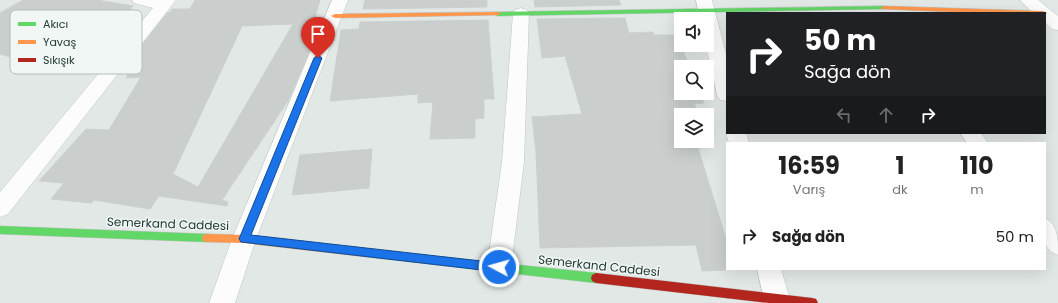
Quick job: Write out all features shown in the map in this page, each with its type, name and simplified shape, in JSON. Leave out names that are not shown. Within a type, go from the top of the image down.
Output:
[{"type":"street","points":[[140,0],[165,3]]},
{"type":"street","points":[[1028,0],[1043,12]]},
{"type":"street","points":[[142,32],[165,3]]},
{"type":"street","points":[[222,303],[244,239],[337,8],[521,13],[705,5],[874,11],[959,12]]},
{"type":"street","points":[[705,5],[726,91]]},
{"type":"street","points":[[499,267],[513,162],[521,13]]},
{"type":"street","points":[[1046,15],[1058,25]]},
{"type":"street","points":[[0,208],[108,74]]},
{"type":"street","points":[[971,134],[977,142]]},
{"type":"street","points":[[1046,229],[1058,245]]},
{"type":"street","name":"Semerkand Caddesi","points":[[0,230],[244,239],[812,303]]},
{"type":"street","points":[[769,270],[777,300]]},
{"type":"building","points":[[23,0],[97,0],[133,6],[130,10],[10,10],[10,57],[0,54],[0,13]]},
{"type":"building","points":[[195,0],[320,0],[311,31],[318,31],[288,101],[222,200],[228,202],[227,206],[159,196],[150,209],[94,200],[91,203],[51,199],[64,183],[39,181],[86,129],[109,130],[141,77],[126,78],[128,74],[142,74],[142,45],[172,9],[190,9]],"holes":[[[293,24],[198,187],[173,174],[242,26]]]},
{"type":"building","points":[[365,0],[487,0],[487,7],[363,9]]},
{"type":"building","points":[[534,0],[619,0],[621,5],[535,7]]},
{"type":"building","points":[[625,18],[629,33],[653,32],[654,35],[674,35],[674,52],[683,52],[687,60],[674,60],[674,100],[703,100],[704,103],[694,104],[696,108],[674,108],[674,148],[698,148],[726,239],[727,270],[702,271],[696,245],[540,248],[536,152],[532,117],[582,114],[565,56],[542,58],[537,19]]},
{"type":"building","points":[[488,20],[494,99],[484,99],[484,118],[475,119],[475,138],[430,139],[433,102],[418,103],[418,94],[330,101],[341,30],[359,29],[360,22]]},
{"type":"building","points":[[372,149],[369,188],[292,195],[300,155]]},
{"type":"traffic: fast","points":[[498,14],[884,8]]},
{"type":"traffic: fast","points":[[0,230],[207,238]]},
{"type":"traffic: fast","points":[[367,253],[596,278]]},
{"type":"traffic: slow","points":[[884,8],[1011,12]]},
{"type":"traffic: slow","points":[[335,16],[498,14]]},
{"type":"traffic: slow","points":[[207,238],[244,239],[367,253]]},
{"type":"traffic: jam","points":[[596,278],[812,303]]},
{"type":"route","points":[[318,58],[244,239],[499,267]]}]
